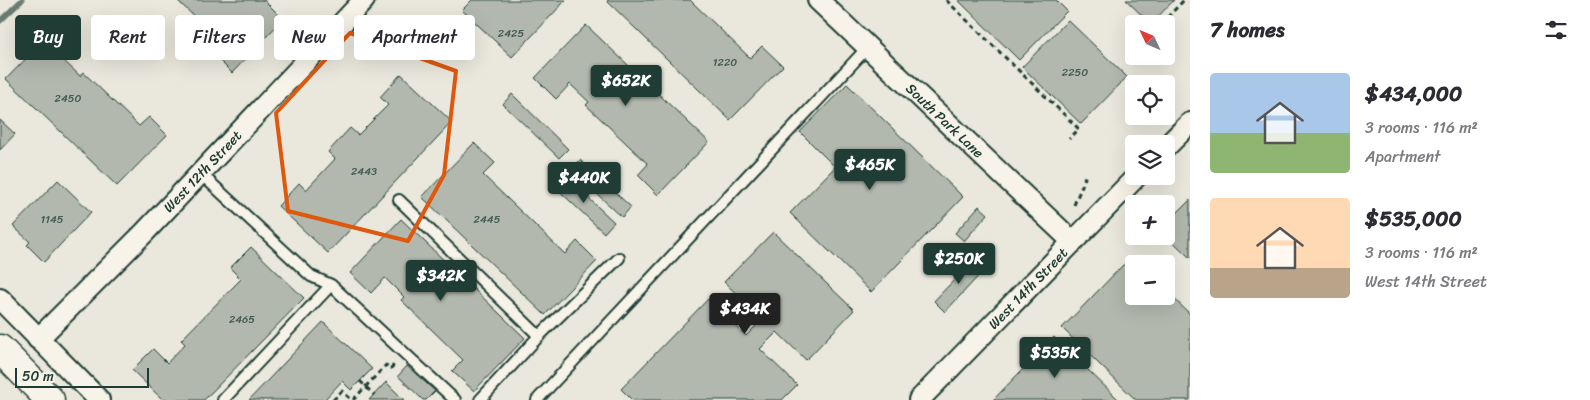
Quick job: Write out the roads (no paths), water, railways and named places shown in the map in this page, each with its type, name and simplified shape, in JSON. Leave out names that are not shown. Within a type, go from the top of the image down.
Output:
[{"type":"highway","points":[[0,349],[50,400]]},
{"type":"highway","points":[[22,372],[62,400]]},
{"type":"street","name":"West 12th Street","points":[[38,338],[144,233],[364,0]]},
{"type":"street","name":"South Park Lane","points":[[818,0],[1073,242]]},
{"type":"street","points":[[1175,138],[1190,123]]},
{"type":"street","name":"West 14th Street","points":[[919,400],[1128,185]]},
{"type":"street","points":[[0,299],[99,400]]},
{"type":"lane","points":[[536,400],[868,47]]},
{"type":"lane","points":[[200,173],[312,276],[331,285],[455,400]]},
{"type":"lane","points":[[400,200],[539,336]]},
{"type":"lane","points":[[480,400],[539,336],[619,258]]},
{"type":"lane","points":[[223,400],[331,285]]},
{"type":"waterway","points":[[0,21],[22,0]]}]
